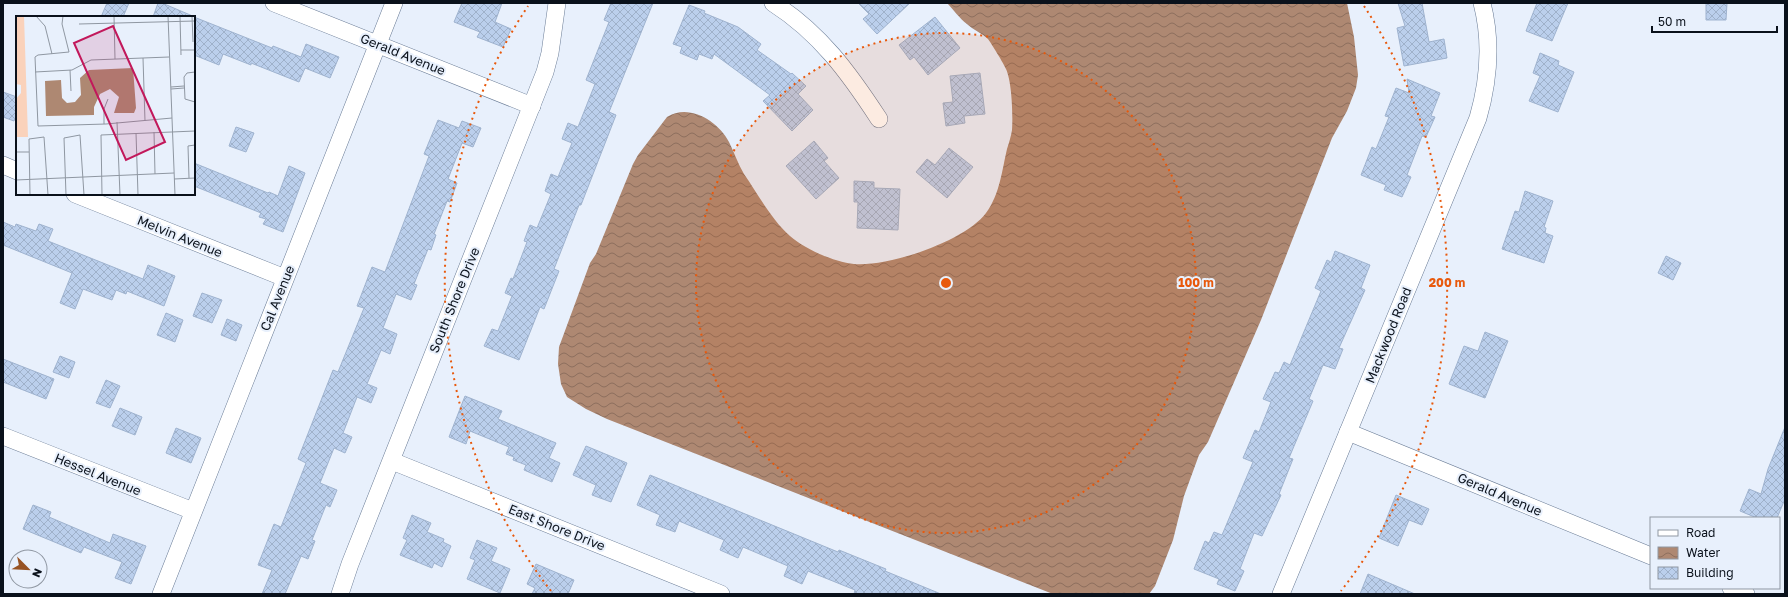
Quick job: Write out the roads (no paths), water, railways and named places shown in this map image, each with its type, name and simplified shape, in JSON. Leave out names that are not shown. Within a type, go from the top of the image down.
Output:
[{"type":"street","name":"Gerald Avenue","points":[[274,3],[532,106]]},
{"type":"street","name":"Cal Avenue","points":[[161,594],[394,3]]},
{"type":"street","name":"South Shore Drive","points":[[340,594],[350,564],[545,72],[550,53],[557,3]]},
{"type":"street","points":[[773,3],[801,24],[831,52],[879,118]]},
{"type":"street","name":"Mackwood Road","points":[[1281,594],[1478,118],[1485,94],[1488,69],[1486,25],[1482,3]]},
{"type":"street","points":[[3,165],[16,171]]},
{"type":"street","name":"Melvin Avenue","points":[[78,195],[285,278]]},
{"type":"street","name":"Gerald Avenue","points":[[1348,432],[1650,556]]},
{"type":"street","name":"Hessel Avenue","points":[[3,436],[193,511]]},
{"type":"street","name":"East Shore Drive","points":[[392,461],[721,594]]},
{"type":"street","points":[[1734,589],[1746,594]]},
{"type":"water","points":[[947,3],[1347,3],[1354,37],[1358,75],[1356,88],[1347,111],[1332,138],[1261,320],[1208,442],[1199,455],[1184,496],[1173,540],[1155,586],[1149,594],[1053,594],[607,419],[586,409],[567,397],[561,384],[558,364],[559,347],[590,263],[596,254],[638,155],[667,117],[676,113],[693,113],[702,116],[718,127],[729,142],[744,174],[777,222],[796,241],[829,258],[846,263],[869,264],[906,257],[944,242],[976,223],[991,206],[1000,182],[1012,130],[1011,90],[1006,69],[988,39],[964,22]]}]
